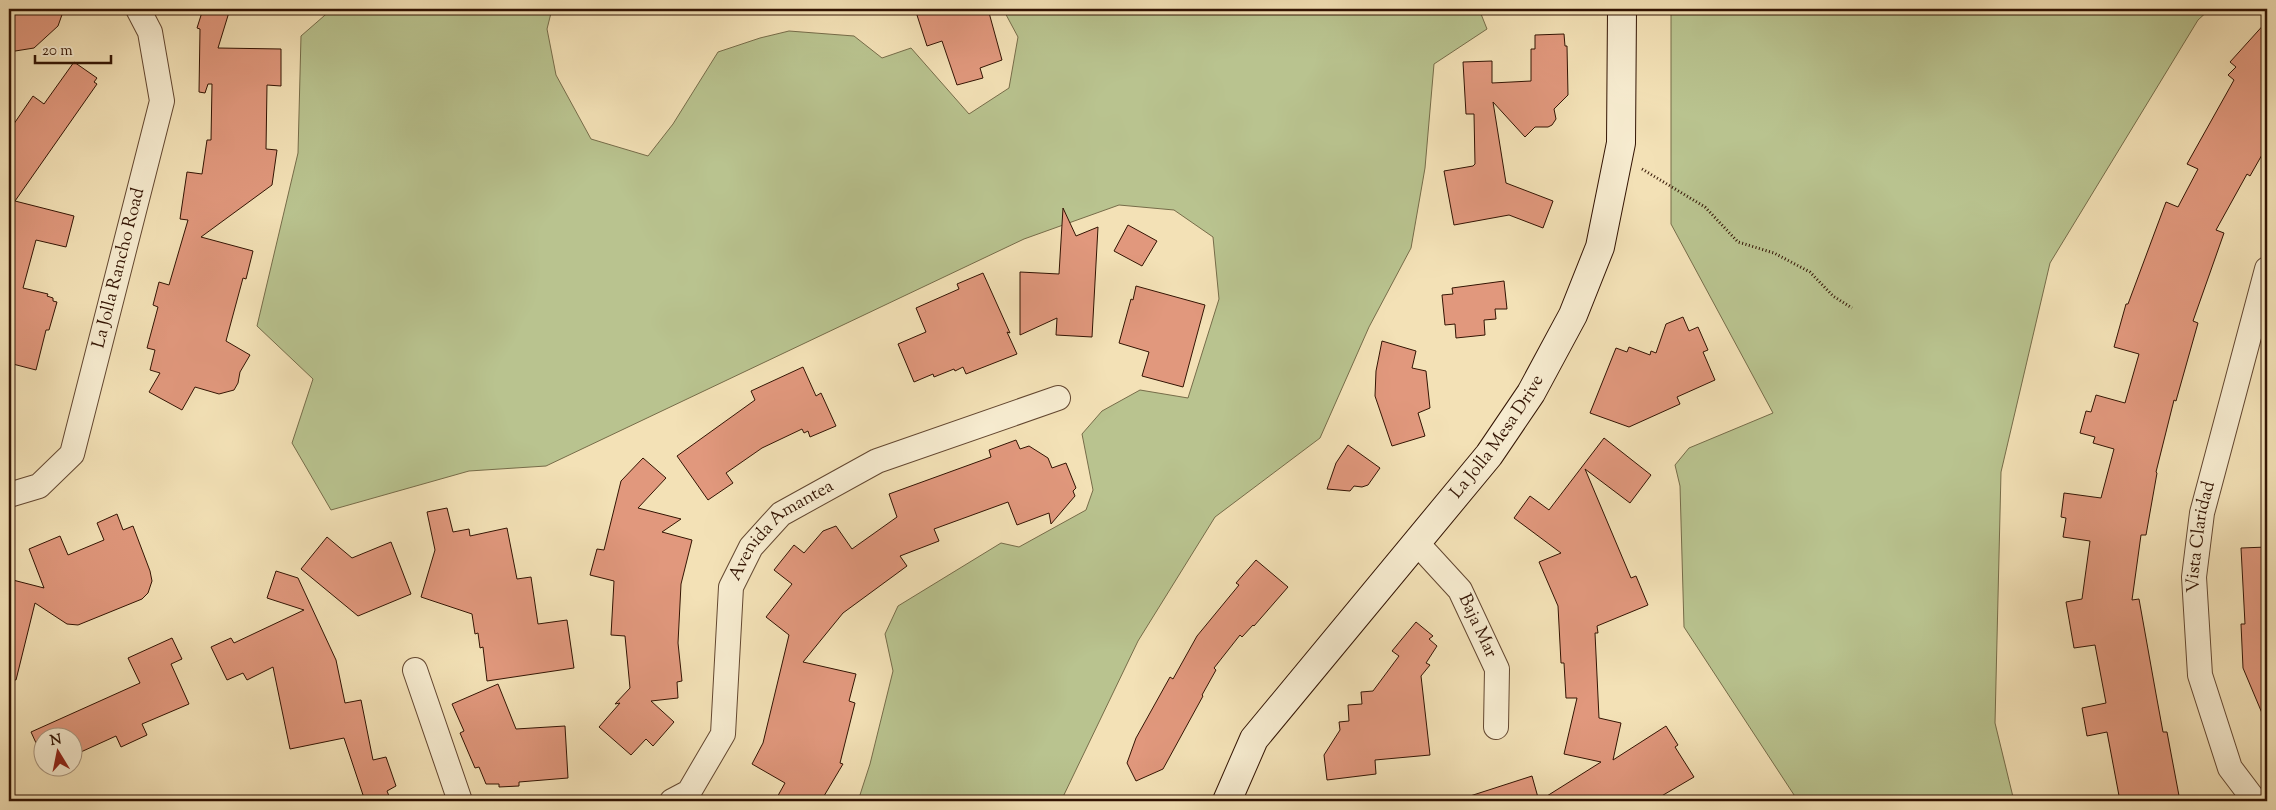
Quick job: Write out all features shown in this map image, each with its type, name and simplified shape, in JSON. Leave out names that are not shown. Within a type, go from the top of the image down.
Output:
[{"type":"street","name":"La Jolla Rancho Road","points":[[9,495],[38,486],[72,454],[162,101],[150,32],[138,9]]},
{"type":"street","name":"La Jolla Mesa Drive","points":[[1227,801],[1254,739],[1490,455],[1531,393],[1573,315],[1600,246],[1618,155],[1620,142],[1622,9]]},
{"type":"street","name":"Vista Claridad","points":[[2255,801],[2230,768],[2200,675],[2194,577],[2202,513],[2267,269]]},
{"type":"street","name":"Avenida Amantea","points":[[672,801],[689,792],[723,734],[731,587],[751,547],[781,514],[877,461],[1058,398]]},
{"type":"street","name":"Baja Mar","points":[[1416,542],[1460,590],[1497,669],[1496,726]]},
{"type":"street","points":[[415,670],[460,801]]},
{"type":"path","points":[[1618,155],[1705,207],[1738,242],[1774,253],[1810,272],[1834,296],[1852,308]]},
{"type":"green space","points":[[332,9],[552,9],[547,29],[556,75],[591,139],[648,156],[673,124],[718,52],[760,38],[789,31],[854,36],[882,58],[911,48],[969,114],[1009,88],[1018,37],[1003,9],[1479,9],[1487,29],[1434,64],[1425,168],[1411,248],[1369,327],[1320,438],[1215,517],[1138,641],[1061,801],[858,801],[870,764],[893,671],[885,634],[898,606],[1001,543],[1019,547],[1086,510],[1093,490],[1082,434],[1102,411],[1140,390],[1188,398],[1219,299],[1213,237],[1174,210],[1119,205],[1024,239],[546,466],[469,471],[331,510],[292,443],[313,379],[257,326],[298,153],[301,36]]},
{"type":"green space","points":[[1671,9],[2210,9],[2198,20],[2050,263],[2001,472],[1995,723],[2014,801],[1798,801],[1684,627],[1680,486],[1675,465],[1689,448],[1773,413],[1671,224]]},
{"type":"building","points":[[9,9],[64,9],[58,26],[34,48],[9,52]]},
{"type":"building","points":[[203,9],[230,9],[218,48],[281,49],[281,86],[267,85],[266,149],[277,150],[272,185],[201,237],[253,251],[246,279],[243,278],[226,341],[250,355],[240,372],[238,383],[234,390],[219,394],[195,387],[182,410],[149,392],[160,373],[150,370],[155,350],[147,348],[158,307],[153,305],[159,282],[169,285],[188,220],[180,219],[187,172],[202,174],[207,140],[211,140],[212,84],[208,84],[205,93],[199,92],[200,29],[197,28]]},
{"type":"building","points":[[915,9],[988,9],[1002,60],[980,68],[983,78],[957,85],[942,41],[927,46]]},
{"type":"building","points":[[2267,21],[2267,146],[2250,176],[2247,174],[2216,230],[2224,233],[2193,321],[2198,323],[2176,401],[2174,400],[2156,472],[2146,535],[2141,535],[2132,600],[2139,599],[2163,732],[2167,732],[2180,801],[2120,801],[2107,732],[2087,736],[2082,708],[2106,703],[2095,645],[2074,648],[2066,602],[2082,599],[2090,541],[2063,537],[2066,518],[2061,517],[2064,493],[2101,498],[2114,449],[2093,443],[2095,437],[2080,433],[2086,411],[2091,412],[2096,395],[2125,403],[2139,354],[2114,347],[2126,304],[2128,304],[2166,202],[2178,207],[2198,169],[2187,164],[2234,80],[2228,75],[2236,67],[2230,62]]},
{"type":"building","points":[[1564,34],[1565,46],[1567,46],[1568,95],[1554,109],[1556,119],[1552,125],[1548,127],[1535,127],[1525,137],[1493,102],[1506,183],[1553,201],[1543,228],[1509,215],[1454,225],[1444,171],[1473,166],[1475,164],[1474,114],[1466,114],[1463,62],[1492,61],[1492,83],[1531,81],[1531,49],[1535,49],[1535,35]]},
{"type":"building","points":[[74,62],[97,78],[94,82],[97,84],[15,201],[74,216],[66,247],[36,240],[23,288],[48,294],[47,296],[57,302],[49,330],[46,330],[36,370],[9,363],[9,131],[33,96],[44,104]]},
{"type":"building","points":[[1063,208],[1076,236],[1098,227],[1092,337],[1056,335],[1057,318],[1020,335],[1020,272],[1059,274]]},
{"type":"building","points":[[1128,225],[1157,241],[1142,266],[1114,251]]},
{"type":"building","points":[[983,273],[1010,333],[1007,332],[1017,354],[966,374],[963,367],[934,377],[933,374],[914,382],[898,344],[926,332],[916,308],[959,289],[957,284]]},
{"type":"building","points":[[1504,281],[1507,309],[1495,309],[1496,319],[1484,320],[1485,335],[1456,338],[1455,324],[1445,325],[1442,295],[1453,294],[1452,288]]},
{"type":"building","points":[[1136,286],[1205,305],[1183,387],[1142,376],[1149,352],[1119,343]]},
{"type":"building","points":[[1683,317],[1689,331],[1698,327],[1708,350],[1703,352],[1715,380],[1677,397],[1680,404],[1629,427],[1590,413],[1616,348],[1627,352],[1629,347],[1650,355],[1651,351],[1656,353],[1666,324]]},
{"type":"building","points":[[1382,341],[1416,351],[1412,368],[1426,371],[1430,408],[1418,413],[1425,436],[1392,446],[1375,396],[1376,371]]},
{"type":"building","points":[[803,367],[816,396],[821,393],[836,426],[810,437],[808,431],[804,433],[802,429],[762,448],[726,473],[733,483],[708,500],[677,456],[755,400],[751,391]]},
{"type":"building","points":[[1604,438],[1651,475],[1630,503],[1585,469],[1631,578],[1636,576],[1648,605],[1597,626],[1598,633],[1595,633],[1599,718],[1621,723],[1613,760],[1666,726],[1678,745],[1675,747],[1694,777],[1653,801],[1539,801],[1601,762],[1564,754],[1577,698],[1566,698],[1564,663],[1561,663],[1558,606],[1539,562],[1561,553],[1514,518],[1530,496],[1549,510]]},
{"type":"building","points":[[1016,440],[1020,449],[1029,446],[1048,458],[1052,468],[1066,463],[1076,488],[1073,491],[1075,496],[1051,524],[1049,513],[1017,525],[1008,502],[934,529],[939,541],[900,556],[907,566],[843,613],[803,662],[856,674],[849,701],[855,703],[840,763],[843,764],[821,801],[775,801],[785,783],[752,764],[763,743],[789,635],[766,617],[792,584],[774,570],[794,545],[804,553],[823,531],[836,526],[852,549],[897,517],[889,494],[991,457],[989,450]]},
{"type":"building","points":[[1348,445],[1380,468],[1368,485],[1362,487],[1354,486],[1350,491],[1327,489],[1336,463]]},
{"type":"building","points":[[643,458],[666,478],[638,508],[681,519],[662,532],[692,540],[681,584],[678,643],[682,681],[677,682],[678,698],[651,701],[674,722],[653,746],[646,739],[631,755],[599,727],[620,703],[615,704],[630,688],[625,636],[611,635],[614,581],[590,575],[597,549],[604,550],[621,481]]},
{"type":"building","points":[[447,508],[453,532],[469,529],[470,536],[507,528],[517,579],[531,577],[538,624],[567,620],[574,668],[487,681],[483,647],[480,648],[478,633],[475,634],[472,614],[421,597],[435,550],[427,512]]},
{"type":"building","points":[[117,514],[123,530],[133,526],[150,571],[152,581],[148,593],[142,599],[78,625],[67,624],[35,603],[16,680],[9,679],[9,579],[44,588],[29,549],[60,536],[68,555],[104,540],[97,523]]},
{"type":"building","points":[[327,537],[352,558],[391,542],[411,594],[358,616],[301,569]]},
{"type":"building","points":[[2267,547],[2267,725],[2243,668],[2241,624],[2245,624],[2241,548]]},
{"type":"building","points":[[1256,560],[1288,587],[1254,626],[1242,637],[1240,635],[1214,668],[1216,670],[1203,696],[1163,769],[1136,781],[1127,763],[1136,738],[1170,677],[1173,679],[1197,636],[1239,585],[1236,583]]},
{"type":"building","points":[[276,571],[298,578],[336,660],[345,703],[361,700],[373,760],[386,757],[396,786],[387,791],[391,801],[365,801],[344,738],[290,749],[273,667],[247,680],[243,673],[227,680],[211,647],[231,638],[234,643],[304,610],[267,598]]},
{"type":"building","points":[[1416,622],[1433,636],[1429,639],[1437,646],[1426,663],[1430,665],[1421,676],[1430,755],[1375,760],[1376,774],[1327,780],[1324,755],[1340,730],[1339,722],[1349,721],[1348,705],[1362,704],[1361,692],[1373,691],[1399,656],[1392,651]]},
{"type":"building","points":[[172,638],[182,659],[171,664],[189,704],[142,724],[147,735],[121,747],[116,736],[82,751],[82,728],[40,728],[140,683],[128,658]]},
{"type":"building","points":[[498,684],[516,729],[565,726],[568,778],[519,782],[519,786],[499,787],[499,784],[486,784],[479,767],[475,768],[460,733],[464,731],[452,704]]},
{"type":"building","points":[[1532,776],[1539,801],[1468,801],[1467,797]]}]
